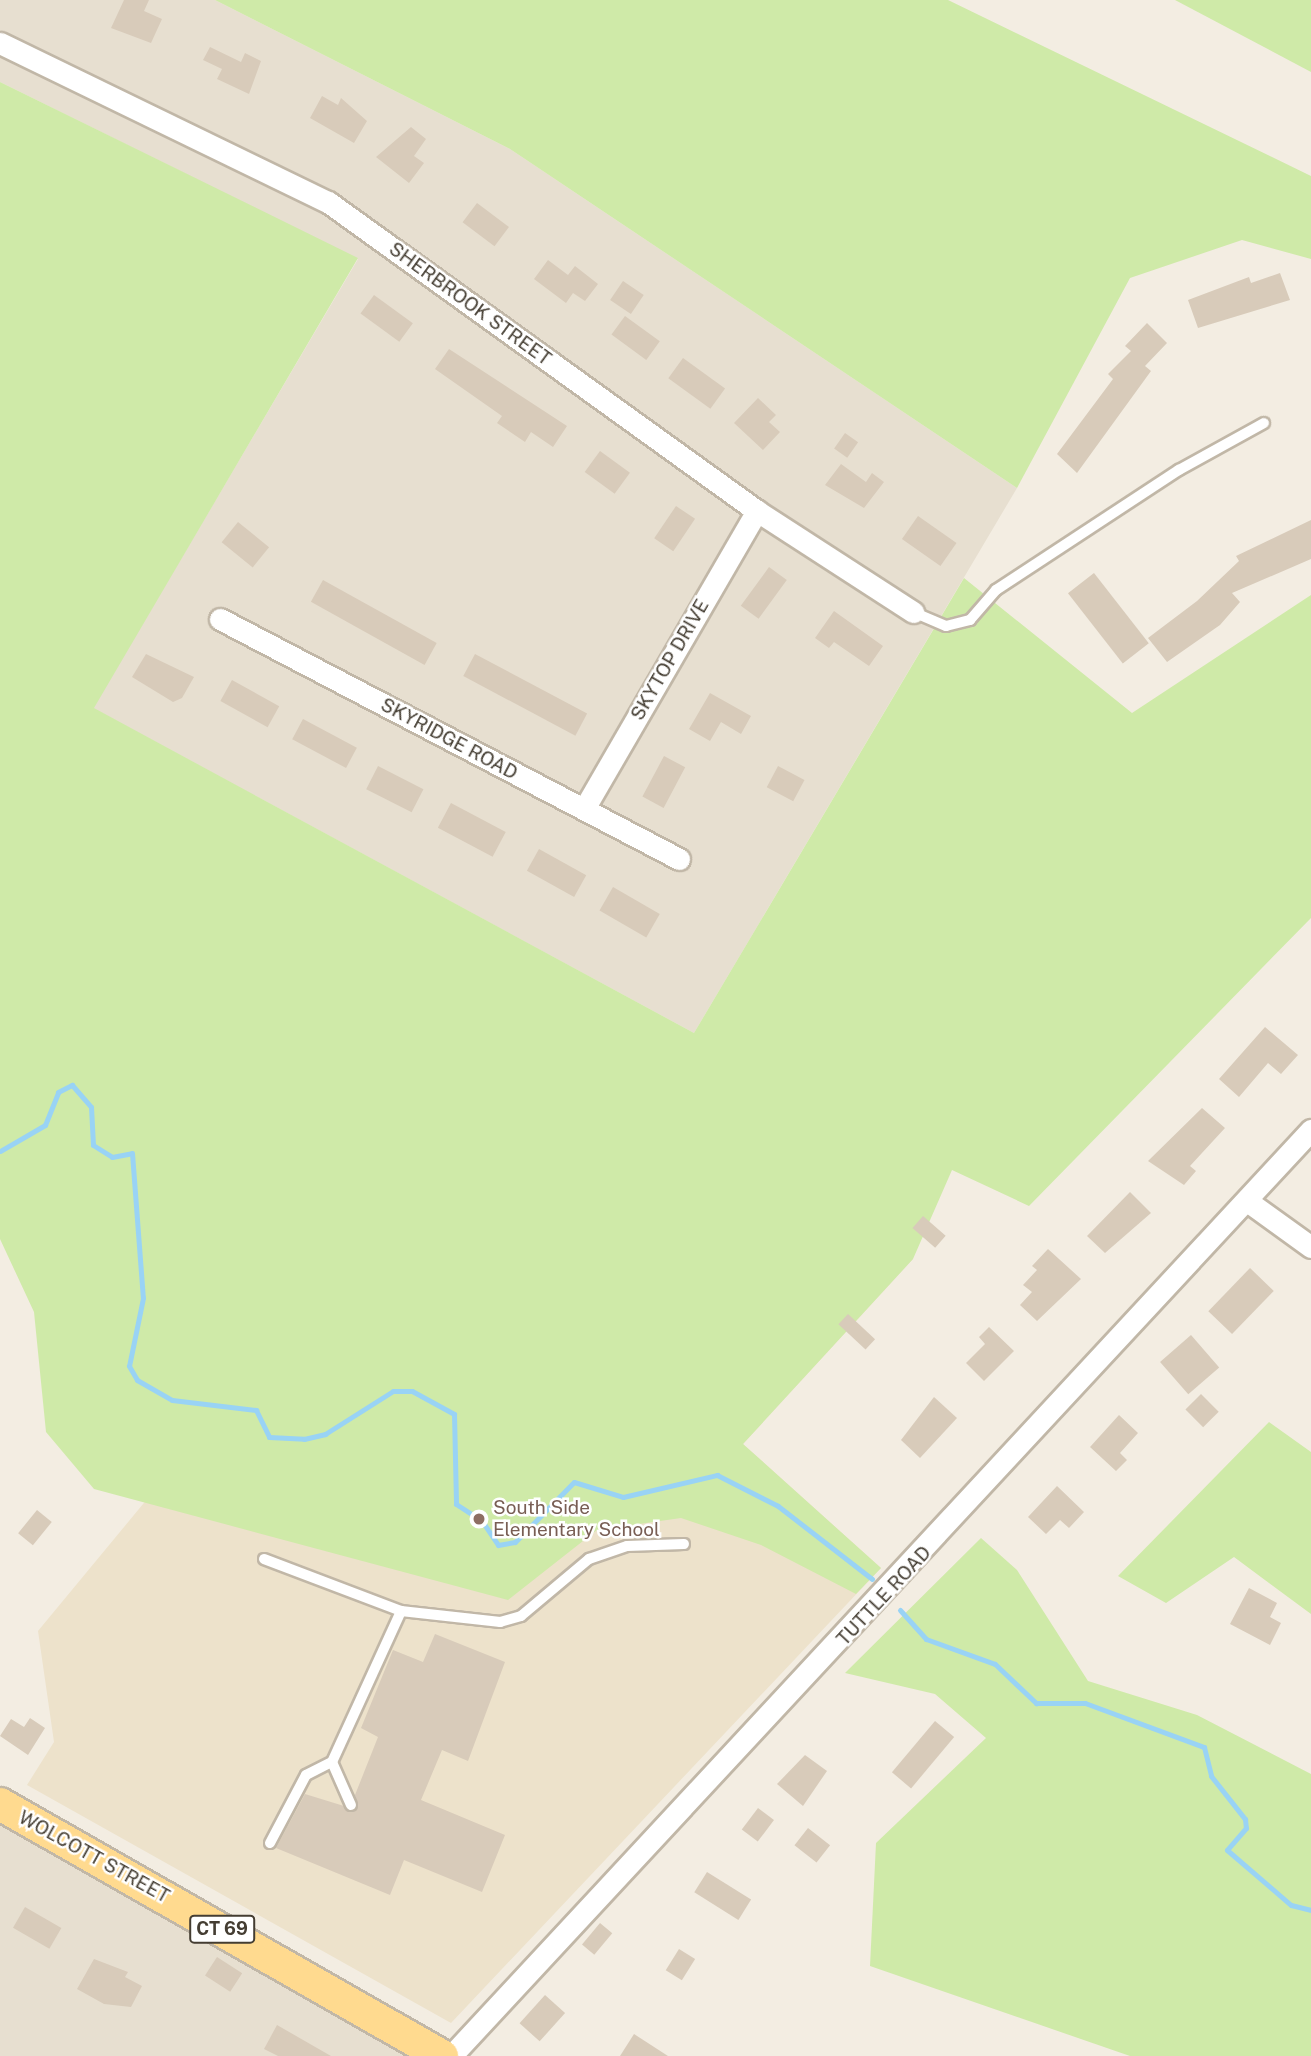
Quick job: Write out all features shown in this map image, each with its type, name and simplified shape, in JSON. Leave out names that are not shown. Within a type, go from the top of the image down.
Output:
[{"type":"main road","name":"WOLCOTT STREET","points":[[0,1804],[442,2056]]},
{"type":"street","name":"SHERBROOK STREET","points":[[0,43],[328,202],[757,511],[914,611]]},
{"type":"street","name":"SKYTOP DRIVE","points":[[584,809],[757,511]]},
{"type":"street","name":"SKYRIDGE ROAD","points":[[220,619],[679,859]]},
{"type":"street","name":"TUTTLE ROAD","points":[[452,2056],[1250,1203],[1311,1130]]},
{"type":"street","points":[[1250,1203],[1311,1247]]},
{"type":"lane","points":[[914,611],[946,626],[971,621],[996,590],[1264,423]]},
{"type":"lane","points":[[264,1559],[401,1611],[500,1622],[521,1616],[589,1559],[627,1546],[684,1544]]},
{"type":"lane","points":[[270,1843],[306,1775],[332,1762],[401,1611]]},
{"type":"lane","points":[[332,1762],[351,1805]]},
{"type":"shaded area","points":[[0,0],[215,0],[510,149],[1017,488],[694,1033],[93,708],[358,259],[0,82]]},
{"type":"shaded area","name":"South Side Elementary School","points":[[603,1035],[913,1259],[743,1444],[881,1568],[451,2023],[27,1785],[54,1742],[38,1631],[172,1469]]},
{"type":"shaded area","points":[[0,1821],[419,2056],[0,2056]]},
{"type":"green space","points":[[215,0],[948,0],[1311,176],[1311,259],[1242,240],[1130,278],[1017,488],[510,149]]},
{"type":"green space","points":[[1175,0],[1311,0],[1311,72]]},
{"type":"green space","points":[[0,82],[358,258],[94,708],[694,1033],[964,578],[1132,713],[1311,595],[1311,918],[1029,1206],[952,1170],[913,1259],[743,1444],[881,1568],[856,1594],[761,1545],[681,1518],[597,1530],[508,1600],[94,1489],[46,1432],[34,1312],[0,1239]]},
{"type":"green space","points":[[1269,1422],[1311,1452],[1311,1614],[1234,1557],[1166,1603],[1118,1576]]},
{"type":"green space","points":[[981,1538],[1017,1570],[1088,1681],[1197,1715],[1311,1774],[1311,2056],[1130,2056],[870,1966],[876,1843],[986,1738],[935,1694],[845,1673]]},
{"type":"building","points":[[124,0],[149,0],[144,11],[162,19],[151,43],[111,28]]},
{"type":"building","points":[[210,47],[241,62],[245,53],[261,61],[249,94],[217,79],[222,69],[203,60]]},
{"type":"building","points":[[322,96],[338,105],[341,98],[367,121],[354,143],[310,118]]},
{"type":"building","points":[[411,127],[426,139],[414,156],[424,163],[409,183],[376,157]]},
{"type":"building","points":[[477,203],[509,227],[495,246],[463,222]]},
{"type":"building","points":[[548,260],[568,275],[575,266],[598,284],[585,301],[573,293],[566,303],[534,279]]},
{"type":"building","points":[[1280,273],[1290,300],[1198,328],[1188,300],[1249,277],[1251,283]]},
{"type":"building","points":[[623,281],[644,295],[631,314],[610,300]]},
{"type":"building","points":[[374,295],[413,323],[399,342],[360,314]]},
{"type":"building","points":[[625,316],[660,341],[646,360],[611,335]]},
{"type":"building","points":[[1147,323],[1167,343],[1145,366],[1151,371],[1077,473],[1057,454],[1113,379],[1108,374],[1131,351],[1125,346]]},
{"type":"building","points":[[449,349],[567,426],[553,447],[531,432],[525,442],[497,423],[502,416],[435,369]]},
{"type":"building","points":[[683,358],[725,389],[710,409],[668,378]]},
{"type":"building","points":[[758,398],[776,415],[769,422],[780,432],[763,450],[734,423]]},
{"type":"building","points":[[845,433],[858,442],[847,458],[834,449]]},
{"type":"building","points":[[600,451],[630,473],[615,494],[585,472]]},
{"type":"building","points":[[841,464],[866,482],[872,473],[884,482],[864,508],[825,485]]},
{"type":"building","points":[[676,506],[695,519],[673,551],[654,538]]},
{"type":"building","points":[[918,516],[957,543],[940,566],[902,539]]},
{"type":"building","points":[[1311,520],[1311,559],[1232,593],[1240,602],[1220,625],[1167,662],[1148,638],[1197,601],[1239,561],[1236,556]]},
{"type":"building","points":[[238,522],[269,547],[253,567],[222,542]]},
{"type":"building","points":[[769,567],[787,580],[759,619],[741,606]]},
{"type":"building","points":[[1094,573],[1149,643],[1123,663],[1068,593]]},
{"type":"building","points":[[323,580],[437,643],[425,665],[311,602]]},
{"type":"building","points":[[834,611],[883,646],[869,666],[834,642],[829,648],[815,638]]},
{"type":"building","points":[[146,654],[194,677],[182,698],[173,702],[132,677]]},
{"type":"building","points":[[475,654],[587,714],[575,736],[463,676]]},
{"type":"building","points":[[232,680],[279,706],[268,727],[220,701]]},
{"type":"building","points":[[710,693],[751,716],[741,734],[721,722],[710,741],[689,729]]},
{"type":"building","points":[[303,719],[357,748],[346,768],[292,739]]},
{"type":"building","points":[[664,756],[685,767],[664,808],[642,797]]},
{"type":"building","points":[[378,766],[423,789],[412,812],[366,789]]},
{"type":"building","points":[[778,766],[804,780],[793,801],[767,787]]},
{"type":"building","points":[[451,803],[506,832],[493,857],[438,828]]},
{"type":"building","points":[[539,849],[586,875],[574,897],[527,871]]},
{"type":"building","points":[[613,887],[660,914],[646,937],[600,910]]},
{"type":"building","points":[[1265,1027],[1298,1055],[1281,1074],[1268,1063],[1239,1097],[1219,1079]]},
{"type":"building","points":[[1202,1108],[1225,1128],[1190,1166],[1196,1171],[1184,1185],[1148,1161]]},
{"type":"building","points":[[1130,1192],[1151,1213],[1105,1253],[1087,1236]]},
{"type":"building","points":[[923,1216],[946,1236],[935,1248],[913,1228]]},
{"type":"building","points":[[1048,1249],[1081,1279],[1037,1321],[1020,1305],[1032,1292],[1023,1285],[1037,1270],[1032,1266]]},
{"type":"building","points":[[1250,1268],[1274,1291],[1232,1334],[1208,1311]]},
{"type":"building","points":[[848,1314],[875,1339],[866,1349],[838,1324]]},
{"type":"building","points":[[989,1327],[1014,1351],[984,1381],[966,1363],[985,1344],[979,1337]]},
{"type":"building","points":[[1191,1335],[1219,1367],[1188,1394],[1160,1362]]},
{"type":"building","points":[[1201,1394],[1219,1412],[1203,1427],[1185,1410]]},
{"type":"building","points":[[934,1397],[957,1418],[920,1458],[901,1440]]},
{"type":"building","points":[[1119,1415],[1138,1433],[1120,1453],[1127,1460],[1116,1471],[1090,1447]]},
{"type":"building","points":[[1057,1486],[1084,1512],[1069,1528],[1060,1520],[1046,1534],[1028,1517]]},
{"type":"building","points":[[37,1510],[52,1522],[33,1545],[18,1533]]},
{"type":"building","points":[[1249,1588],[1277,1603],[1270,1617],[1281,1623],[1270,1645],[1230,1624]]},
{"type":"building","points":[[435,1634],[505,1662],[468,1761],[442,1750],[421,1800],[505,1835],[482,1892],[404,1860],[390,1895],[276,1848],[305,1794],[357,1810],[355,1795],[378,1737],[361,1728],[393,1650],[423,1662]]},
{"type":"building","points":[[30,1718],[45,1728],[28,1755],[0,1736],[11,1719],[24,1727]]},
{"type":"building","points":[[935,1721],[954,1737],[911,1788],[892,1772]]},
{"type":"building","points":[[805,1755],[827,1771],[803,1806],[777,1784]]},
{"type":"building","points":[[758,1808],[774,1820],[758,1842],[742,1830]]},
{"type":"building","points":[[808,1828],[830,1845],[817,1863],[794,1845]]},
{"type":"building","points":[[707,1872],[751,1900],[738,1920],[694,1892]]},
{"type":"building","points":[[25,1907],[61,1928],[49,1949],[13,1928]]},
{"type":"building","points":[[600,1923],[612,1933],[594,1955],[582,1944]]},
{"type":"building","points":[[679,1949],[695,1959],[682,1980],[666,1970]]},
{"type":"building","points":[[217,1957],[242,1973],[230,1992],[205,1975]]},
{"type":"building","points":[[94,1959],[128,1972],[125,1977],[142,1986],[131,2007],[104,2004],[77,1989]]},
{"type":"building","points":[[545,1995],[565,2013],[540,2041],[520,2023]]},
{"type":"building","points":[[277,2025],[331,2056],[278,2056],[264,2049]]},
{"type":"building","points":[[634,2034],[668,2056],[620,2056]]},
{"type":"waterway","points":[[0,1151],[45,1125],[58,1092],[72,1085],[91,1107],[93,1145],[112,1157],[132,1153],[143,1298],[129,1366],[137,1380],[172,1400],[256,1410],[269,1437],[304,1439],[325,1434],[393,1391],[412,1391],[454,1414],[456,1504],[482,1521],[498,1545],[515,1542],[574,1482],[623,1497],[717,1475],[778,1506],[872,1579]]},
{"type":"waterway","points":[[900,1610],[926,1639],[995,1664],[1036,1703],[1085,1703],[1204,1747],[1211,1776],[1245,1819],[1246,1828],[1227,1850],[1291,1905],[1311,1910]]},
{"type":"place","name":"South Side Elementary School","points":[[479,1519]]}]
